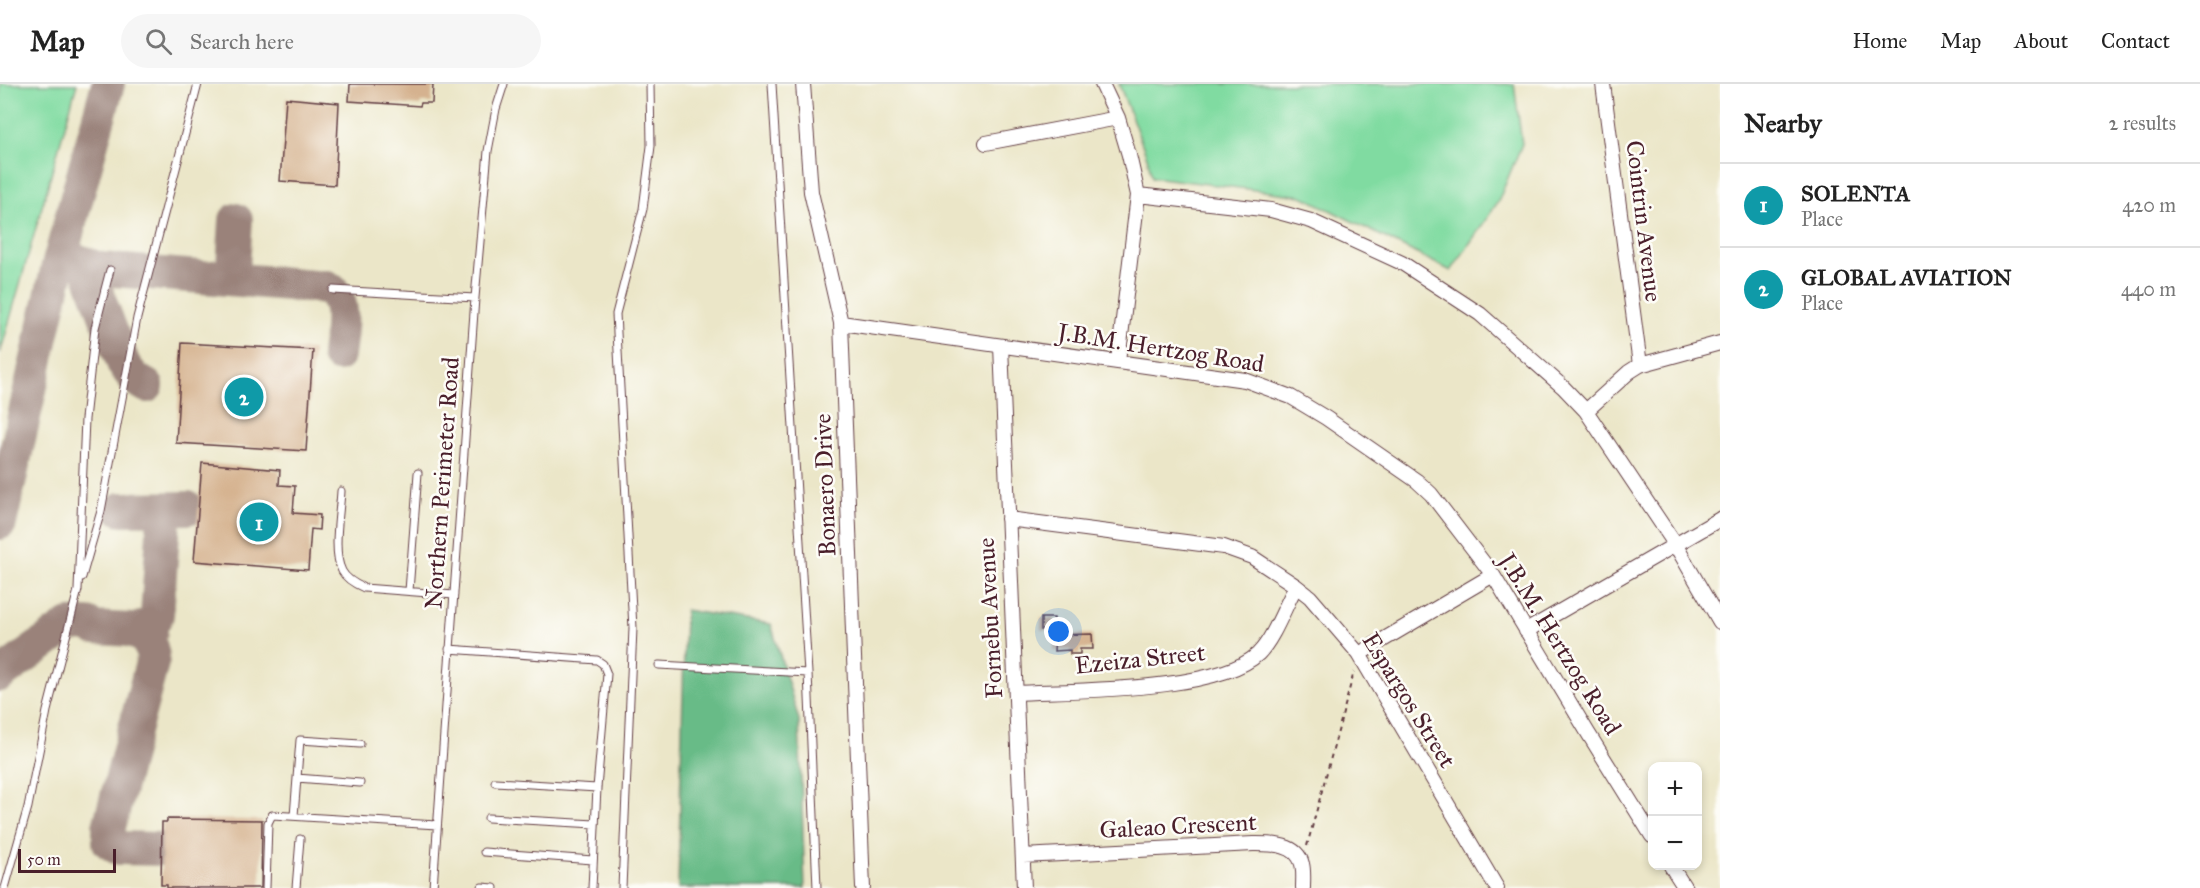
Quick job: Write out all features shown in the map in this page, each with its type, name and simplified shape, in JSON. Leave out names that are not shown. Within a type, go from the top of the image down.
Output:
[{"type":"street","name":"Bonaero Drive","points":[[803,84],[811,192],[841,322],[863,888]]},
{"type":"street","points":[[1102,84],[1118,118],[1130,155],[1138,195],[1118,361]]},
{"type":"street","name":"Cointrin Avenue","points":[[1603,84],[1640,365]]},
{"type":"street","points":[[986,143],[1118,118]]},
{"type":"street","points":[[1138,195],[1271,210],[1294,215],[1402,263],[1499,329],[1586,411],[1674,544],[1720,622]]},
{"type":"street","name":"J.B.M. Hertzog Road","points":[[841,322],[1245,380],[1291,397],[1326,418],[1417,481],[1452,518],[1493,574],[1587,733],[1648,828]]},
{"type":"street","points":[[1586,411],[1629,372],[1640,365],[1720,343]]},
{"type":"street","name":"Fornebu Avenue","points":[[1000,346],[1024,888]]},
{"type":"street","name":"Espargos Street","points":[[1008,519],[1224,547],[1252,557],[1296,586],[1310,597],[1359,654],[1497,888]]},
{"type":"street","points":[[1526,631],[1720,519]]},
{"type":"street","points":[[1359,654],[1493,574]]},
{"type":"street","name":"Ezeiza Street","points":[[1016,693],[1146,686],[1190,680],[1230,670],[1251,659],[1265,644],[1296,586]]},
{"type":"street","name":"Galeao Crescent","points":[[1023,856],[1271,844],[1289,848],[1297,854],[1302,864]]},
{"type":"street","points":[[1302,864],[1303,888]]},
{"type":"street","points":[[1674,870],[1685,888]]},
{"type":"lane","points":[[5,888],[28,807],[47,711],[101,511],[137,318],[198,84]]},
{"type":"lane","name":"Northern Perimeter Road","points":[[433,888],[475,298],[488,151],[504,84]]},
{"type":"lane","points":[[622,888],[633,628],[616,314],[643,209],[651,146],[650,84]]},
{"type":"lane","points":[[772,84],[808,673],[817,888]]},
{"type":"lane","points":[[78,590],[85,419],[95,328],[110,270]]},
{"type":"lane","points":[[333,290],[475,298]]},
{"type":"lane","points":[[409,591],[418,473]]},
{"type":"lane","points":[[341,491],[337,557],[342,572],[364,588],[454,595]]},
{"type":"lane","points":[[450,649],[597,660],[603,664],[607,674],[597,788],[592,888]]},
{"type":"lane","points":[[659,665],[808,673]]},
{"type":"lane","points":[[294,816],[300,740],[360,744]]},
{"type":"lane","points":[[297,778],[360,783]]},
{"type":"lane","points":[[495,782],[597,788]]},
{"type":"lane","points":[[266,888],[269,817],[276,814],[437,825]]},
{"type":"lane","points":[[488,818],[595,824]]},
{"type":"lane","points":[[296,888],[300,838]]},
{"type":"lane","points":[[484,852],[593,860]]},
{"type":"lane","points":[[482,887],[494,888]]},
{"type":"path","points":[[1302,864],[1359,654]]},
{"type":"green space","points":[[0,84],[77,84],[0,354]]},
{"type":"green space","points":[[1119,84],[1514,84],[1522,144],[1498,202],[1451,271],[1302,196],[1152,177],[1147,157]]},
{"type":"green space","points":[[685,610],[771,624],[799,720],[805,888],[678,888]]},
{"type":"building","points":[[350,84],[433,84],[432,103],[421,103],[420,106],[349,101]]},
{"type":"building","points":[[286,98],[339,103],[335,185],[280,181]]},
{"type":"building","points":[[182,343],[313,350],[306,451],[176,443]]},
{"type":"building","points":[[202,463],[280,470],[279,485],[295,486],[293,513],[320,515],[319,530],[311,529],[308,570],[194,561]]},
{"type":"building","points":[[1041,618],[1054,618],[1054,630],[1041,630]]},
{"type":"building","points":[[1092,634],[1093,649],[1080,649],[1080,654],[1070,654],[1070,650],[1054,651],[1055,635]]},
{"type":"building","points":[[167,819],[262,820],[261,888],[167,888],[167,885],[161,885],[162,822],[167,822]]},
{"type":"taxiway","points":[[0,523],[57,270],[108,84]]},
{"type":"taxiway","points":[[213,277],[225,275],[233,267],[236,220]]},
{"type":"taxiway","points":[[57,270],[67,261],[77,260],[100,269],[327,287],[334,293],[341,308],[338,355]]},
{"type":"taxiway","points":[[86,264],[124,365],[135,379],[147,386]]},
{"type":"taxiway","points":[[121,509],[188,508]]},
{"type":"taxiway","points":[[135,630],[151,625],[157,615],[164,520],[163,514],[156,510]]},
{"type":"taxiway","points":[[0,675],[69,625],[88,624],[94,628],[151,631]]},
{"type":"taxiway","points":[[128,630],[146,640],[153,653],[153,659],[109,827],[109,842],[118,848],[161,849]]},
{"type":"place","name":"GLOBAL AVIATION","points":[[244,397]]},
{"type":"place","name":"SOLENTA","points":[[259,522]]}]
